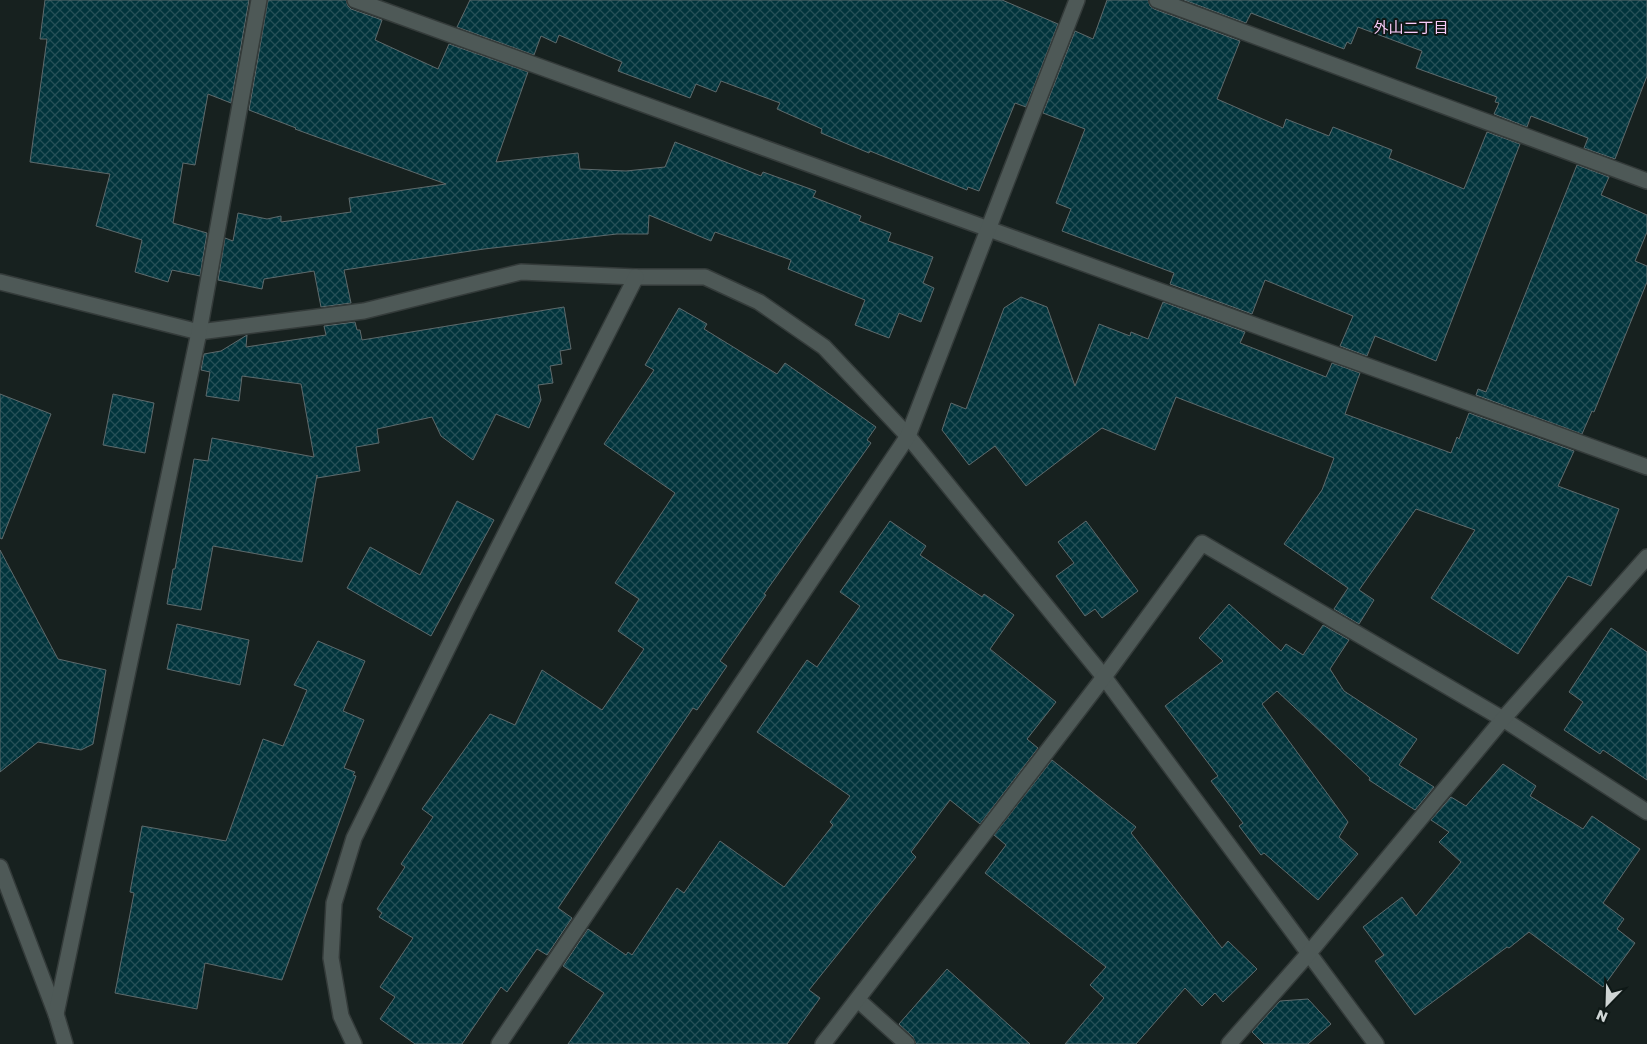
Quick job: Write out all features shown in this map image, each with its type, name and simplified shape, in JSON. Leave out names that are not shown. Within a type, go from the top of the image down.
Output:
[{"type":"street","points":[[56,1014],[198,332],[259,0]]},
{"type":"street","points":[[355,0],[1647,467]]},
{"type":"street","points":[[499,1044],[908,436],[1077,0]]},
{"type":"street","points":[[1157,0],[1647,181]]},
{"type":"street","points":[[0,282],[198,332],[364,311],[521,272],[705,277],[759,302],[824,347],[908,436],[1104,678],[1376,1044]]},
{"type":"street","points":[[354,1044],[341,1016],[331,958],[334,903],[354,838],[476,591],[636,276]]},
{"type":"street","points":[[823,1044],[1104,678],[1202,543],[1502,719],[1647,812]]},
{"type":"street","points":[[1229,1044],[1309,953],[1502,719],[1647,558]]},
{"type":"street","points":[[0,867],[56,1014],[65,1044]]},
{"type":"street","points":[[858,1000],[907,1044]]},
{"type":"building","points":[[45,0],[249,0],[231,103],[208,94],[195,165],[183,163],[173,223],[207,233],[200,276],[172,270],[168,282],[135,272],[142,240],[96,226],[110,174],[30,162],[47,39],[40,39]]},
{"type":"building","points":[[268,0],[346,0],[351,9],[382,20],[375,40],[438,69],[449,44],[528,72],[496,162],[578,153],[580,169],[626,171],[665,167],[675,142],[761,176],[763,172],[816,191],[813,197],[861,216],[859,221],[891,233],[888,241],[933,257],[923,283],[934,288],[921,322],[899,313],[889,338],[855,325],[865,300],[788,269],[791,260],[715,232],[711,241],[649,215],[648,234],[617,234],[484,249],[344,270],[351,303],[321,307],[314,271],[264,279],[262,289],[218,280],[225,238],[233,241],[238,213],[267,219],[281,216],[281,222],[351,212],[349,198],[446,184],[295,129],[249,110]]},
{"type":"building","points":[[470,0],[1002,0],[1058,24],[1026,107],[1015,103],[979,191],[968,187],[967,190],[821,133],[822,129],[777,109],[780,103],[721,81],[716,92],[696,84],[690,98],[618,71],[622,62],[559,35],[556,43],[541,36],[534,55],[457,27]]},
{"type":"building","points":[[1107,0],[1148,0],[1150,6],[1154,9],[1240,41],[1217,99],[1283,128],[1286,119],[1329,136],[1333,127],[1392,150],[1389,158],[1464,189],[1487,132],[1520,144],[1436,361],[1375,336],[1367,356],[1340,346],[1353,316],[1265,280],[1252,314],[1170,284],[1174,273],[1062,231],[1071,209],[1056,203],[1085,129],[1043,113],[1075,31],[1093,39]]},
{"type":"building","points":[[1184,0],[1647,0],[1647,76],[1615,159],[1584,148],[1588,138],[1531,116],[1527,127],[1494,114],[1499,103],[1495,102],[1497,97],[1416,68],[1422,51],[1358,27],[1351,44],[1347,42],[1344,49],[1251,13],[1246,23]]},
{"type":"building","points":[[1577,165],[1609,177],[1601,195],[1647,215],[1647,232],[1635,261],[1647,266],[1647,282],[1594,412],[1592,411],[1582,434],[1476,395],[1478,389],[1486,392]]},
{"type":"building","points":[[1021,297],[1047,307],[1075,386],[1099,324],[1130,336],[1131,332],[1148,339],[1163,302],[1245,332],[1240,343],[1326,377],[1332,363],[1360,373],[1345,414],[1451,453],[1457,437],[1459,439],[1469,413],[1574,451],[1558,486],[1619,509],[1591,586],[1568,576],[1518,654],[1431,598],[1475,530],[1416,509],[1359,590],[1374,600],[1359,624],[1334,609],[1348,588],[1284,544],[1322,490],[1334,458],[1176,397],[1155,450],[1102,428],[1026,486],[995,446],[969,465],[942,430],[951,403],[966,409],[1004,308]]},
{"type":"building","points":[[564,307],[571,349],[560,351],[562,364],[550,366],[553,383],[538,385],[541,400],[529,428],[496,414],[473,460],[441,436],[432,417],[377,429],[379,443],[356,447],[360,471],[317,478],[317,475],[302,562],[213,546],[201,610],[167,604],[194,459],[208,461],[212,438],[314,457],[301,384],[242,376],[239,401],[206,396],[210,372],[201,370],[204,354],[221,351],[247,335],[246,347],[326,335],[324,326],[355,322],[357,330],[360,330],[362,340]]},
{"type":"building","points":[[679,308],[707,324],[704,329],[777,374],[785,363],[845,405],[876,427],[867,440],[871,443],[764,594],[766,595],[720,661],[727,666],[697,710],[693,708],[558,908],[572,918],[547,955],[537,949],[507,992],[501,987],[462,1044],[415,1044],[380,1019],[395,997],[380,987],[413,938],[379,917],[382,913],[377,909],[405,867],[401,864],[433,817],[422,809],[490,714],[515,725],[542,670],[602,710],[644,649],[618,631],[639,599],[615,583],[675,493],[604,444],[654,370],[645,365]]},
{"type":"building","points":[[0,394],[51,414],[2,539],[0,538]]},
{"type":"building","points":[[113,394],[154,403],[145,453],[103,445]]},
{"type":"building","points":[[457,501],[494,520],[431,636],[347,588],[370,547],[420,575]]},
{"type":"building","points":[[890,521],[926,546],[920,555],[982,597],[984,594],[1014,615],[990,649],[1056,702],[1027,739],[1038,748],[980,824],[950,800],[911,852],[916,857],[809,990],[820,998],[787,1044],[568,1044],[604,993],[563,966],[588,929],[626,955],[628,952],[632,955],[677,888],[684,893],[720,841],[784,887],[833,825],[830,822],[850,796],[757,732],[807,660],[817,667],[860,606],[840,592]]},
{"type":"building","points":[[1086,521],[1138,591],[1102,618],[1095,609],[1085,616],[1056,576],[1074,563],[1058,542]]},
{"type":"building","points":[[0,550],[58,659],[106,670],[93,744],[81,750],[38,742],[0,772]]},
{"type":"building","points":[[1229,604],[1281,651],[1286,644],[1303,655],[1323,625],[1349,640],[1330,669],[1344,691],[1417,739],[1399,765],[1434,787],[1415,810],[1369,780],[1370,778],[1277,691],[1262,704],[1348,822],[1339,837],[1358,854],[1318,900],[1264,853],[1261,855],[1239,826],[1243,823],[1211,781],[1218,776],[1165,706],[1223,661],[1199,638]]},
{"type":"building","points":[[177,624],[249,640],[240,685],[167,669]]},
{"type":"building","points":[[1611,628],[1647,652],[1647,780],[1603,750],[1600,754],[1564,730],[1583,702],[1569,692]]},
{"type":"building","points":[[318,641],[365,661],[343,711],[364,720],[344,768],[355,772],[353,775],[356,776],[282,980],[205,963],[197,1009],[115,993],[134,893],[130,892],[142,826],[226,841],[263,739],[283,746],[307,690],[294,685]]},
{"type":"building","points":[[1052,760],[1136,827],[1131,833],[1222,948],[1228,941],[1257,969],[1223,1002],[1215,993],[1202,1006],[1185,988],[1136,1044],[1065,1044],[1104,998],[1090,985],[1106,967],[985,873],[1006,845],[994,835]]},
{"type":"building","points":[[1503,764],[1536,786],[1530,796],[1583,829],[1592,816],[1640,849],[1603,903],[1624,919],[1617,929],[1635,943],[1603,987],[1529,932],[1415,1015],[1375,961],[1384,955],[1363,927],[1402,897],[1416,916],[1461,862],[1439,842],[1449,832],[1431,820],[1451,797],[1466,806]]},
{"type":"building","points":[[947,969],[1030,1044],[916,1044],[913,1037],[899,1024]]},
{"type":"building","points":[[1308,999],[1331,1024],[1308,1044],[1264,1044],[1252,1032],[1280,1001]]},
{"type":"district","name":"外山二丁目","points":[[1411,27]]}]
